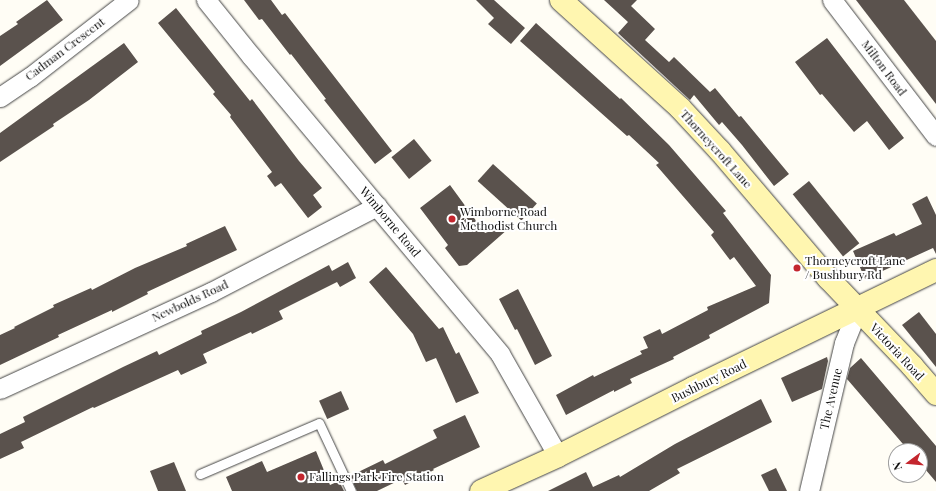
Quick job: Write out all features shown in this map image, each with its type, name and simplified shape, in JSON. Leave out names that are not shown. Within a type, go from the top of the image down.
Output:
[{"type":"street","name":"Cadman Crescent","points":[[0,97],[30,77],[129,0]]},
{"type":"street","name":"Wimborne Road","points":[[206,0],[500,354],[558,456]]},
{"type":"street","name":"Thorneycroft Lane","points":[[561,0],[680,108],[720,151],[828,278],[858,309]]},
{"type":"street","name":"Milton Road","points":[[832,0],[936,136]]},
{"type":"street","name":"Newbolds Road","points":[[0,389],[211,292],[377,206]]},
{"type":"street","name":"Bushbury Road","points":[[481,491],[558,456],[693,388],[936,270]]},
{"type":"street","name":"Victoria Road","points":[[858,309],[936,394]]},
{"type":"street","name":"The Avenue","points":[[810,491],[844,343],[858,309]]},
{"type":"lane","points":[[200,474],[319,423],[351,491]]},
{"type":"building","points":[[47,0],[63,20],[0,66],[0,36],[18,24],[16,22]]},
{"type":"building","points":[[244,0],[271,0],[282,15],[285,13],[392,151],[375,164],[324,100],[326,99],[291,54],[290,55],[262,19],[259,20]]},
{"type":"building","points":[[476,0],[494,0],[525,28],[511,44],[488,24],[494,18]]},
{"type":"building","points":[[604,0],[637,0],[631,6],[655,29],[645,40],[669,62],[674,57],[710,92],[715,88],[739,117],[741,116],[789,174],[774,186],[722,122],[719,125],[694,95],[690,100],[618,33],[628,22]]},
{"type":"building","points":[[856,0],[904,0],[936,41],[936,104]]},
{"type":"building","points":[[176,8],[250,101],[252,99],[299,161],[322,188],[313,195],[322,207],[308,218],[281,183],[275,187],[267,176],[272,172],[230,117],[231,115],[213,94],[215,92],[158,23]]},
{"type":"building","points":[[536,23],[620,99],[621,98],[669,145],[726,211],[723,213],[771,275],[769,303],[709,335],[710,338],[673,357],[674,359],[630,379],[632,383],[614,392],[614,390],[566,415],[556,395],[593,375],[594,377],[642,354],[640,351],[648,348],[643,337],[660,329],[662,334],[708,310],[707,307],[756,286],[734,257],[730,260],[711,235],[714,232],[656,165],[659,163],[629,135],[627,136],[520,41]]},
{"type":"building","points":[[827,38],[904,138],[889,150],[867,121],[854,132],[822,94],[820,95],[795,62]]},
{"type":"building","points":[[124,43],[138,62],[89,100],[53,124],[54,126],[0,162],[0,133]]},
{"type":"building","points":[[414,139],[432,161],[409,179],[391,157]]},
{"type":"building","points":[[493,164],[537,203],[521,221],[478,181]]},
{"type":"building","points":[[809,181],[859,243],[843,256],[793,194]]},
{"type":"building","name":"Wimborne Road Methodist Church","points":[[450,185],[485,233],[516,222],[467,265],[459,266],[445,248],[448,245],[420,208]]},
{"type":"building","points":[[927,196],[936,215],[936,254],[933,248],[865,279],[853,251],[894,233],[896,236],[922,224],[912,204]]},
{"type":"building","points":[[225,226],[237,250],[147,292],[148,294],[112,312],[112,310],[58,335],[59,337],[0,365],[0,335],[54,307],[53,305],[91,288],[92,290],[135,268],[187,246],[186,244]]},
{"type":"building","points":[[348,262],[356,278],[340,287],[337,282],[279,311],[283,319],[252,334],[251,332],[203,354],[207,363],[181,375],[178,370],[94,408],[93,407],[21,442],[24,448],[0,459],[0,434],[25,422],[23,417],[157,351],[159,355],[202,334],[201,331],[241,312],[329,265],[332,271]]},
{"type":"building","points":[[386,267],[439,329],[443,327],[456,354],[459,352],[479,393],[456,403],[436,358],[426,362],[413,334],[369,282]]},
{"type":"building","points":[[518,289],[552,356],[535,365],[517,329],[515,330],[499,299]]},
{"type":"building","points":[[919,312],[936,334],[936,367],[902,325]]},
{"type":"building","points":[[827,357],[828,361],[822,389],[792,402],[781,378]]},
{"type":"building","points":[[861,358],[936,446],[936,482],[928,472],[928,443],[902,443],[847,379],[850,368]]},
{"type":"building","points":[[341,391],[349,409],[327,419],[319,401]]},
{"type":"building","points":[[761,399],[772,422],[677,469],[680,473],[649,491],[548,491],[586,472],[593,487],[619,475],[620,477],[675,444]]},
{"type":"building","points":[[465,415],[480,447],[433,469],[434,470],[405,485],[402,479],[377,491],[357,491],[350,476],[383,460],[385,464],[437,438],[433,430]]},
{"type":"building","points":[[316,451],[330,485],[339,481],[344,491],[232,491],[226,477],[262,461],[267,472]]},
{"type":"building","points":[[174,462],[186,491],[158,491],[150,471]]},
{"type":"building","points":[[776,468],[787,491],[769,491],[761,475]]},
{"type":"place","name":"Wimborne Road Methodist Church","points":[[452,219]]},
{"type":"place","name":"Thorneycroft Lane / Bushbury Rd","points":[[797,268]]},
{"type":"place","name":"Fallings Park Fire Station","points":[[301,477]]}]
